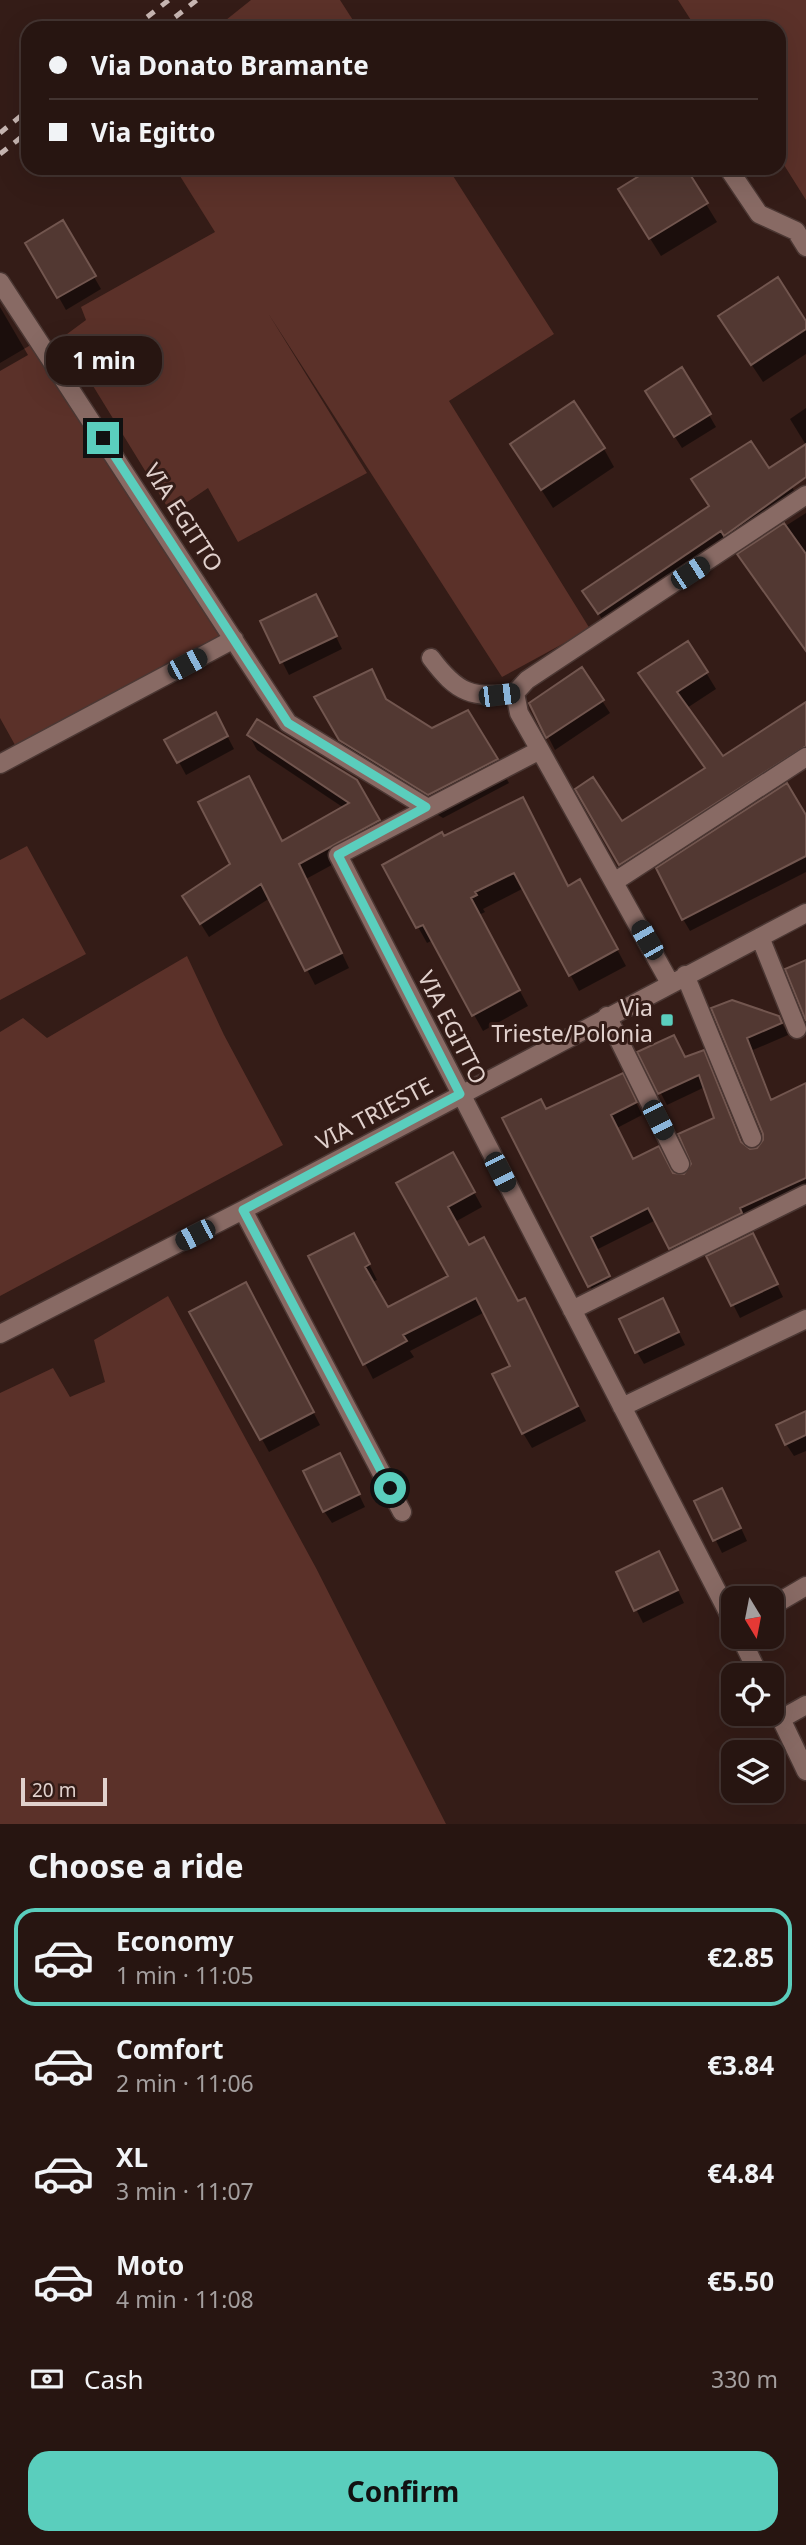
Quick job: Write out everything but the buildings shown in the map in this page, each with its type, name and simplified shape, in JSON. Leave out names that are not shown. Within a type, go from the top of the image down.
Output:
[{"type":"street","points":[[733,175],[759,214],[796,231],[806,247]]},
{"type":"street","name":"VIA EGITTO","points":[[0,282],[288,723],[426,807]]},
{"type":"street","points":[[431,659],[447,680],[467,692],[483,697],[515,693],[527,680],[806,495]]},
{"type":"street","points":[[0,764],[234,639]]},
{"type":"street","points":[[515,693],[519,713],[614,882],[678,979],[752,1139]]},
{"type":"street","name":"VIA EGITTO","points":[[540,750],[338,855],[721,1599]]},
{"type":"street","points":[[614,882],[806,757]]},
{"type":"street","name":"VIA TRIESTE","points":[[0,1334],[243,1210],[806,913]]},
{"type":"street","points":[[760,937],[797,1029]]},
{"type":"street","points":[[607,1016],[680,1164]]},
{"type":"street","points":[[572,1310],[806,1195]]},
{"type":"street","points":[[243,1210],[402,1512]]},
{"type":"street","points":[[622,1407],[806,1319]]},
{"type":"street","points":[[784,1599],[806,1586]]},
{"type":"street","points":[[784,1716],[806,1705]]},
{"type":"street","points":[[784,1726],[806,1771]]},
{"type":"shaded area","points":[[251,0],[340,0],[354,21],[225,21]]},
{"type":"shaded area","points":[[678,0],[806,0],[806,200],[786,168],[786,21],[692,21]]},
{"type":"shaded area","points":[[179,175],[452,175],[554,334],[449,401],[590,629],[502,677],[268,313],[367,473],[238,542],[208,488],[171,513],[63,337],[86,320],[81,307],[215,232]]},
{"type":"shaded area","points":[[34,343],[219,636],[15,745],[0,718],[0,363]]},
{"type":"shaded area","points":[[27,846],[86,954],[0,1000],[0,860]]},
{"type":"shaded area","points":[[187,956],[224,1035],[283,1145],[0,1296],[0,1032],[23,1018],[47,1038]]},
{"type":"shaded area","points":[[168,1296],[316,1568],[446,1824],[0,1824],[0,1393],[53,1368],[70,1397],[105,1382],[94,1340]]},
{"type":"railway","points":[[142,21],[169,0]]},
{"type":"railway","points":[[170,21],[197,0]]},
{"type":"railway","points":[[0,133],[21,116]]},
{"type":"railway","points":[[0,154],[21,138]]},
{"type":"place","name":"Via Trieste/Polonia","points":[[667,1020]]},
{"type":"route","points":[[103,438],[288,723],[426,807],[338,855],[460,1094],[243,1210],[390,1488]]}]
